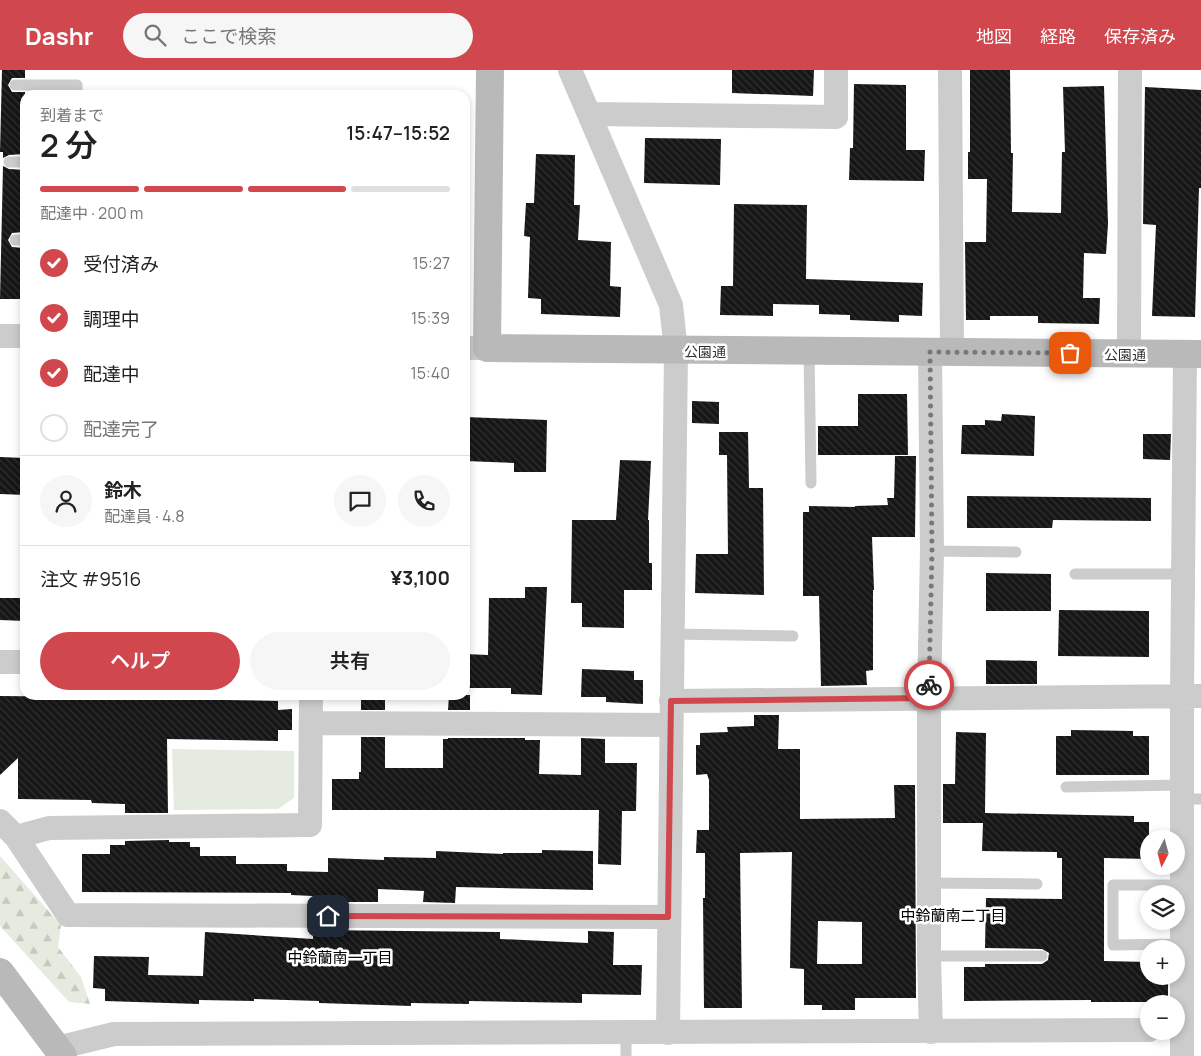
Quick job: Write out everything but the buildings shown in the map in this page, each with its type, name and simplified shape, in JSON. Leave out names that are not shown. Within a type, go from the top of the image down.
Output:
[{"type":"street","name":"公園通","points":[[490,70],[476,348],[1193,354]]},
{"type":"street","points":[[570,70],[671,305],[676,351],[668,1033]]},
{"type":"street","points":[[589,114],[836,117],[836,70]]},
{"type":"street","points":[[930,1032],[928,698],[950,70]]},
{"type":"street","points":[[1129,354],[1130,70]]},
{"type":"street","points":[[0,336],[20,336]]},
{"type":"street","points":[[1182,885],[1188,794],[1191,696],[1183,574],[1193,354]]},
{"type":"street","points":[[0,662],[20,662]]},
{"type":"street","points":[[671,701],[1191,696]]},
{"type":"street","points":[[8,829],[310,825],[311,700]]},
{"type":"street","points":[[311,723],[671,725]]},
{"type":"street","points":[[8,829],[68,915],[668,917]]},
{"type":"street","points":[[0,972],[60,1052],[114,1034],[626,1045],[668,1033],[1140,1030]]},
{"type":"street","points":[[1182,1056],[1187,1030],[1184,985]]},
{"type":"lane","points":[[15,85],[77,85],[77,90]]},
{"type":"lane","points":[[9,162],[20,162]]},
{"type":"lane","points":[[809,351],[812,484]]},
{"type":"lane","points":[[932,551],[1016,552]]},
{"type":"lane","points":[[1075,574],[1183,574]]},
{"type":"lane","points":[[672,634],[793,636]]},
{"type":"lane","points":[[1066,787],[1188,794]]},
{"type":"lane","points":[[928,883],[1037,884]]},
{"type":"lane","points":[[1140,885],[1113,885],[1113,945],[1140,945]]},
{"type":"lane","points":[[929,956],[1042,956]]},
{"type":"green space","points":[[172,749],[294,751],[294,798],[278,809],[174,810]]},
{"type":"green space","points":[[0,856],[61,925],[58,947],[81,977],[90,1004],[69,1002],[0,926]]},
{"type":"way so far","points":[[929,685],[932,551],[930,352],[1070,353]]},
{"type":"district","name":"中鈴蘭南二丁目","points":[[953,915]]},
{"type":"district","name":"中鈴蘭南一丁目","points":[[340,957]]},
{"type":"route","points":[[328,916],[668,917],[671,701],[928,698],[929,685]]}]
